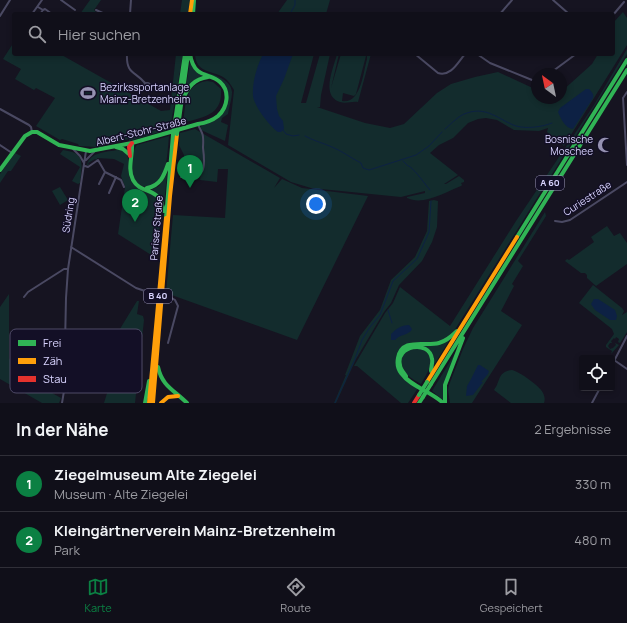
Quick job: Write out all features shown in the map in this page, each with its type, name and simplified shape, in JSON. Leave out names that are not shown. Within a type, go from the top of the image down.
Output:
[{"type":"main road","points":[[191,12],[193,0]]},
{"type":"main road","name":"Pariser Straße","points":[[149,403],[170,158],[175,134],[185,56]]},
{"type":"main road","name":"Pariser Straße","points":[[176,127],[189,56]]},
{"type":"main road","name":"B 40","points":[[190,56],[195,69],[200,73],[217,80],[223,86],[226,94],[226,102],[218,116],[198,124]]},
{"type":"main road","name":"A 60","points":[[414,403],[421,396],[462,326],[627,60]]},
{"type":"main road","name":"A 60","points":[[429,383],[466,329],[627,70]]},
{"type":"main road","name":"B 40","points":[[181,104],[192,84],[200,78],[209,77]]},
{"type":"main road","name":"Albert-Stohr-Straße","points":[[32,132],[37,132],[65,146],[86,151],[95,151],[132,143],[198,124]]},
{"type":"main road","points":[[0,170],[26,134],[32,132]]},
{"type":"main road","name":"Pariser Straße","points":[[153,403],[175,134]]},
{"type":"main road","name":"B 40","points":[[132,143],[129,147],[132,179],[137,184],[154,193],[161,200],[164,210],[164,226]]},
{"type":"main road","points":[[116,147],[124,149],[131,158]]},
{"type":"main road","name":"B 40","points":[[145,189],[153,187],[160,182],[170,158]]},
{"type":"main road","points":[[444,403],[404,377],[397,362],[401,351],[408,345],[414,343],[431,344],[443,342],[462,326]]},
{"type":"main road","points":[[444,403],[445,385],[466,329]]},
{"type":"main road","points":[[420,386],[406,375],[401,367],[401,356],[408,348],[414,346],[422,347],[431,355],[432,368],[429,383]]},
{"type":"main road","points":[[157,352],[160,376],[167,387],[187,403]]},
{"type":"main road","points":[[145,403],[152,366]]},
{"type":"main road","points":[[161,403],[168,398],[179,396]]},
{"type":"main road","name":"A 60","points":[[419,403],[421,396]]},
{"type":"street","points":[[0,16],[10,0]]},
{"type":"street","points":[[33,12],[42,0]]},
{"type":"street","points":[[61,0],[74,10]]},
{"type":"street","points":[[130,12],[131,0]]},
{"type":"street","points":[[502,12],[512,0]]},
{"type":"street","points":[[553,0],[567,12]]},
{"type":"street","points":[[615,13],[624,2]]},
{"type":"street","points":[[37,6],[49,12]]},
{"type":"street","points":[[96,10],[100,12]]},
{"type":"street","points":[[127,56],[129,70],[145,83]]},
{"type":"street","points":[[417,56],[438,74],[442,75],[450,72],[464,56]]},
{"type":"street","points":[[480,56],[490,63],[531,80]]},
{"type":"street","points":[[557,68],[573,56]]},
{"type":"street","points":[[627,92],[623,98],[627,165]]},
{"type":"street","name":"Albert-Stohr-Straße","points":[[0,109],[29,125],[32,132]]},
{"type":"street","points":[[181,177],[192,178],[197,176],[204,169],[205,163],[202,134],[198,124]]},
{"type":"street","points":[[0,145],[12,153]]},
{"type":"street","points":[[72,148],[88,166],[98,160],[105,172],[121,180],[124,187]]},
{"type":"street","name":"Südring","points":[[65,329],[68,269],[86,151]]},
{"type":"street","points":[[85,163],[95,151]]},
{"type":"street","points":[[99,184],[105,172]]},
{"type":"street","points":[[109,193],[116,177]]},
{"type":"street","name":"Curiestraße","points":[[556,221],[562,222],[570,220],[627,182]]},
{"type":"street","points":[[72,247],[136,288],[170,297],[177,301],[178,306],[168,343]]},
{"type":"street","points":[[24,297],[28,292],[64,269],[68,269]]},
{"type":"street","points":[[615,358],[627,336]]},
{"type":"street","points":[[615,361],[627,369]]},
{"type":"street","points":[[592,403],[598,391]]},
{"type":"street","name":"Südring","points":[[62,403],[64,393]]},
{"type":"green space","points":[[90,0],[101,0],[94,10],[96,12],[81,12]]},
{"type":"green space","points":[[182,0],[190,0],[188,12],[180,12]]},
{"type":"green space","points":[[287,0],[330,0],[327,12],[278,12]]},
{"type":"green space","points":[[623,12],[627,18],[627,45],[564,146],[547,132],[548,128],[539,131],[514,130],[497,120],[486,118],[478,119],[468,123],[453,138],[439,145],[430,153],[458,175],[444,184],[459,176],[464,180],[464,182],[461,183],[462,185],[434,197],[414,200],[407,197],[425,193],[425,191],[401,197],[311,188],[291,182],[228,145],[234,90],[228,81],[223,77],[201,68],[198,65],[195,56],[313,56],[301,103],[306,103],[319,56],[330,56],[321,95],[320,107],[317,107],[365,123],[390,128],[404,124],[437,93],[451,84],[498,72],[531,87],[531,104],[567,104],[567,87],[592,64],[597,56],[615,56],[615,21]]},
{"type":"green space","name":"Bezirkssportanlage Mainz-Bretzenheim","points":[[12,45],[12,56],[64,56],[161,111],[170,110],[176,56],[183,56],[170,129],[129,141],[129,139],[97,147],[79,146],[78,144],[62,139],[60,140],[36,126],[55,98],[36,88],[34,90],[15,79],[21,69],[3,59]]},
{"type":"green space","points":[[627,49],[627,54],[454,331],[450,336],[440,342],[412,342],[403,347],[400,374],[407,381],[418,388],[408,403],[401,403],[357,366],[354,366],[385,313],[393,303],[400,287],[450,326],[516,221],[594,105]]},
{"type":"green space","points":[[336,56],[339,56],[331,88],[340,56],[366,56],[356,94],[354,96],[343,93],[342,101],[348,101],[353,98],[357,93],[367,56],[370,56],[358,102],[344,103],[334,99],[329,88],[331,73]]},
{"type":"green space","points":[[190,61],[202,76],[186,87]]},
{"type":"green space","points":[[205,72],[222,78],[231,88],[232,95],[228,114],[222,118],[221,122],[228,125],[225,141],[201,130],[200,128],[203,124],[211,121],[227,104],[223,83],[204,73]]},
{"type":"green space","points":[[207,81],[213,82],[221,89],[219,105],[210,114],[204,117],[183,123],[186,103],[190,91],[199,83]]},
{"type":"green space","points":[[195,129],[280,178],[274,188],[282,179],[302,188],[368,196],[297,340],[166,293],[173,215],[225,218],[228,169],[218,169],[217,182],[200,180],[201,167],[184,160],[184,155],[179,145],[180,133]]},
{"type":"green space","points":[[169,136],[167,160],[162,178],[156,185],[149,187],[141,186],[135,181],[132,174],[133,153],[136,146]]},
{"type":"green space","points":[[63,150],[76,154],[81,160],[82,165],[80,183],[78,184],[72,181],[80,167],[60,154]]},
{"type":"green space","points":[[118,150],[124,151],[127,154],[129,173],[133,184],[152,194],[159,200],[162,209],[162,222],[160,222],[156,258],[118,234],[125,187],[121,176],[124,164],[114,159],[97,158],[97,160],[95,159],[88,163],[91,157],[99,153]]},
{"type":"green space","points":[[15,153],[21,156],[11,171],[8,171],[0,183],[0,174]]},
{"type":"green space","points":[[167,174],[164,204],[151,190],[159,186]]},
{"type":"green space","points":[[60,187],[68,200],[60,205],[52,191]]},
{"type":"green space","points":[[429,201],[438,201],[437,227],[432,242],[422,261],[399,285],[391,303],[356,359],[336,403],[334,403],[360,336],[380,310],[391,280],[415,257],[427,231]]},
{"type":"green space","points":[[545,212],[546,216],[518,261],[523,266],[512,284],[514,286],[501,311],[522,325],[472,403],[450,403],[448,390],[449,385],[473,328]]},
{"type":"green space","points":[[607,226],[614,236],[620,233],[627,243],[627,264],[596,286],[587,278],[585,273],[581,273],[565,261],[567,259],[569,260],[594,242],[591,237]]},
{"type":"green space","points":[[593,285],[622,308],[624,311],[622,315],[627,312],[627,332],[620,343],[618,342],[619,339],[616,337],[611,341],[612,343],[608,346],[610,349],[616,345],[615,343],[619,345],[611,354],[612,351],[606,347],[606,345],[614,334],[612,329],[579,303]]},
{"type":"green space","points":[[9,294],[10,385],[0,379],[0,307]]},
{"type":"green space","points":[[137,301],[139,301],[137,314],[143,316],[144,320],[142,338],[142,329],[120,329]]},
{"type":"green space","points":[[450,339],[434,365],[433,358],[430,353],[426,348],[420,345],[429,346]]},
{"type":"green space","points":[[420,347],[426,351],[430,360],[429,369],[421,384],[405,372],[402,364],[402,357],[404,353]]},
{"type":"green space","points":[[457,350],[444,383],[443,400],[432,391]]},
{"type":"green space","points":[[512,370],[525,376],[541,390],[545,398],[544,403],[511,403],[494,390],[500,377],[507,371]]},
{"type":"green space","points":[[24,393],[52,393],[61,398],[59,403],[42,403]]},
{"type":"green space","points":[[107,393],[136,393],[135,403],[104,403]]},
{"type":"water","points":[[262,56],[292,56],[276,96],[277,109],[279,116],[283,121],[284,129],[281,132],[278,132],[267,121],[254,100],[253,85]]},
{"type":"water","points":[[586,89],[589,89],[592,92],[593,98],[573,129],[564,123],[558,112],[560,108]]},
{"type":"water","points":[[594,299],[598,299],[615,310],[617,316],[616,320],[610,320],[595,310],[591,304]]},
{"type":"water","points":[[409,325],[412,329],[411,331],[395,340],[391,340],[391,334],[395,330]]},
{"type":"water","points":[[478,365],[489,371],[488,374],[473,395],[466,396],[467,386]]},
{"type":"waterway","points":[[291,12],[295,5],[295,0]]},
{"type":"waterway","points":[[445,129],[461,116],[474,111],[487,112],[520,127],[544,126],[552,123]]},
{"type":"waterway","points":[[283,130],[286,134],[293,136],[299,135]]},
{"type":"waterway","points":[[305,136],[339,150],[361,163],[363,168],[369,170],[416,155],[429,146],[442,132]]},
{"type":"waterway","points":[[403,161],[408,166]]},
{"type":"waterway","points":[[409,166],[430,190]]},
{"type":"waterway","points":[[335,403],[362,340],[380,315],[393,281],[417,259],[429,232],[431,201]]},
{"type":"waterway","points":[[388,310],[392,323]]},
{"type":"traffic: fast","points":[[193,12],[194,0]]},
{"type":"traffic: fast","points":[[174,128],[185,56]]},
{"type":"traffic: fast","points":[[178,127],[188,56]]},
{"type":"traffic: fast","points":[[190,56],[192,63],[196,69],[200,73],[215,78],[220,82],[226,94],[226,104],[218,116],[214,119],[198,124]]},
{"type":"traffic: fast","points":[[517,237],[627,60]]},
{"type":"traffic: fast","points":[[431,384],[627,70]]},
{"type":"traffic: fast","points":[[183,99],[192,84],[208,77]]},
{"type":"traffic: fast","points":[[0,170],[25,136],[32,132],[37,132],[59,145],[90,151],[132,143],[198,124]]},
{"type":"traffic: fast","points":[[177,134],[178,127]]},
{"type":"traffic: fast","points":[[173,135],[174,128]]},
{"type":"traffic: fast","points":[[166,218],[173,135]]},
{"type":"traffic: fast","points":[[132,143],[130,167],[131,176],[137,185],[158,197],[164,211]]},
{"type":"traffic: fast","points":[[116,147],[123,149],[130,155]]},
{"type":"traffic: fast","points":[[147,188],[155,185],[161,180],[168,164]]},
{"type":"traffic: fast","points":[[443,403],[405,378],[399,370],[398,358],[400,351],[404,347],[414,344],[439,343],[449,338],[457,331]]},
{"type":"traffic: fast","points":[[445,403],[445,385],[463,338]]},
{"type":"traffic: fast","points":[[406,376],[401,368],[400,358],[402,353],[413,347],[425,349],[430,353],[432,360],[431,371]]},
{"type":"traffic: fast","points":[[158,367],[162,379],[187,403]]},
{"type":"traffic: fast","points":[[145,403],[149,381]]},
{"type":"traffic: fast","points":[[419,395],[427,382]]},
{"type":"traffic: fast","points":[[423,397],[431,384]]},
{"type":"traffic: fast","points":[[419,403],[423,397]]},
{"type":"traffic: slow","points":[[190,12],[192,0]]},
{"type":"traffic: slow","points":[[153,403],[170,196],[177,134]]},
{"type":"traffic: slow","points":[[149,403],[166,218]]},
{"type":"traffic: slow","points":[[427,382],[517,237]]},
{"type":"traffic: slow","points":[[161,403],[168,397],[178,396]]},
{"type":"traffic: jam","points":[[130,156],[129,147],[132,143]]},
{"type":"traffic: jam","points":[[414,403],[419,395]]},
{"type":"place","name":"Bezirkssportanlage Mainz-Bretzenheim","points":[[88,93]]},
{"type":"place","name":"Bosnische Moschee","points":[[605,145]]},
{"type":"place","name":"Ziegelmuseum Alte Ziegelei","points":[[190,188]]},
{"type":"place","name":"Kleingärtnerverein Mainz-Bretzenheim","points":[[135,222]]}]
